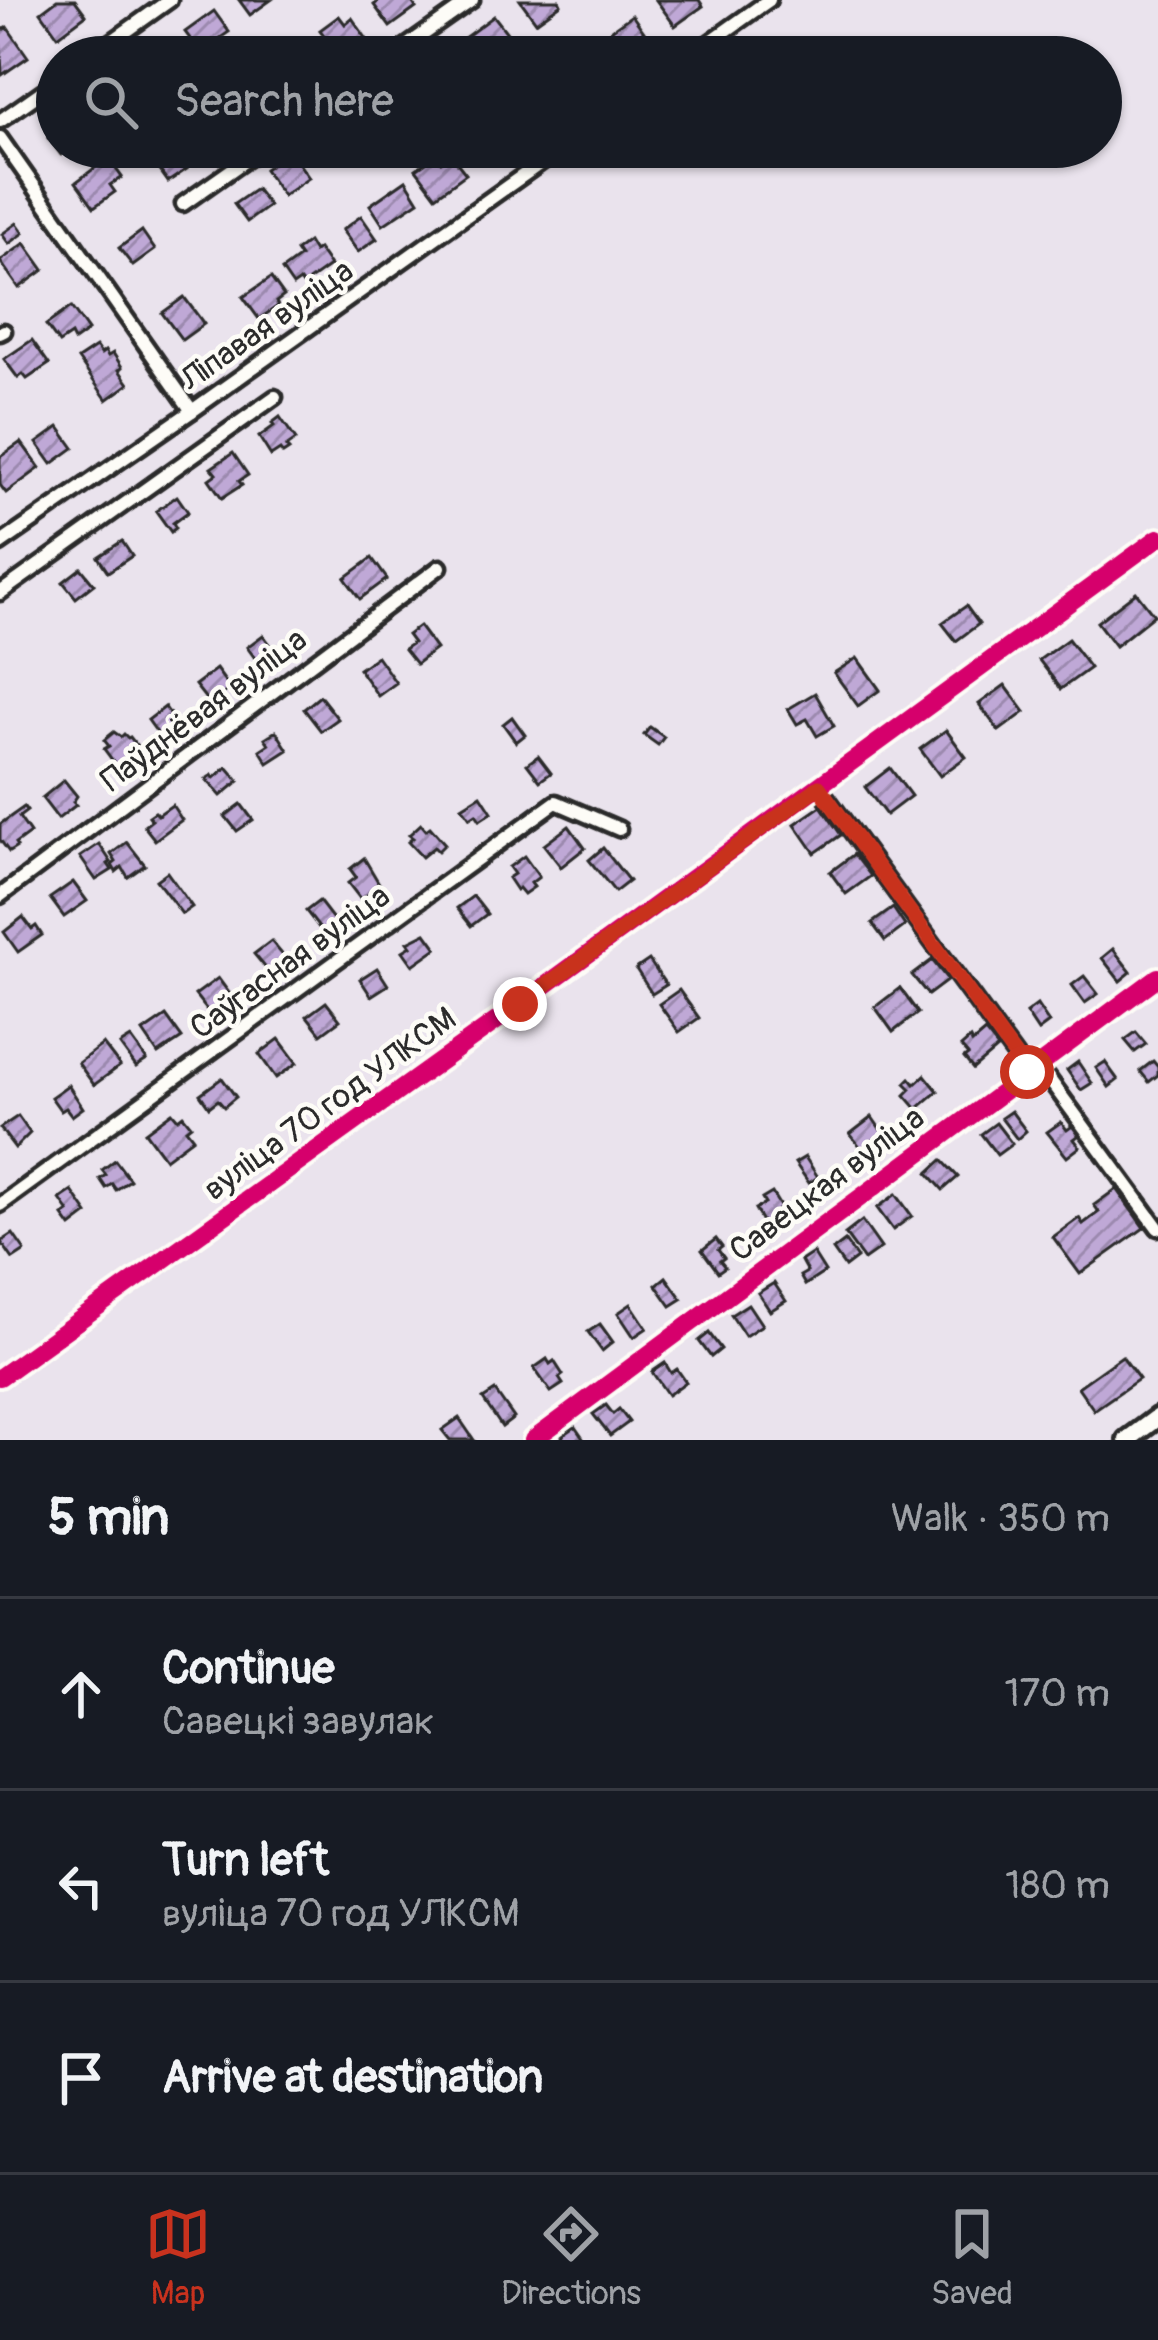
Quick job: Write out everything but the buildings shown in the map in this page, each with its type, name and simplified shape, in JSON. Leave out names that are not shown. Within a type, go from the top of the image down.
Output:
[{"type":"street","points":[[119,36],[170,0]]},
{"type":"street","points":[[421,36],[472,0]]},
{"type":"street","points":[[719,36],[770,0]]},
{"type":"street","points":[[0,121],[36,96]]},
{"type":"street","points":[[0,138],[192,411]]},
{"type":"street","points":[[183,204],[234,168]]},
{"type":"street","name":"Ліпавая вуліца","points":[[0,544],[533,168]]},
{"type":"street","points":[[0,593],[275,397]]},
{"type":"street","name":"вуліца 70 год УЛКСМ","points":[[0,1377],[1158,538]]},
{"type":"street","name":"Паўднёвая вуліца","points":[[0,896],[440,567]]},
{"type":"street","points":[[819,787],[1158,1228]]},
{"type":"street","name":"Саўгасная вуліца","points":[[0,1205],[556,802],[619,830]]},
{"type":"street","name":"Савецкая вуліца","points":[[533,1440],[1158,977]]},
{"type":"street","points":[[1127,1440],[1158,1417]]},
{"type":"cycle path","points":[[0,1377],[1158,538]]},
{"type":"cycle path","points":[[533,1440],[1158,977]]},
{"type":"route","points":[[520,1004],[819,787],[1027,1072]]}]
